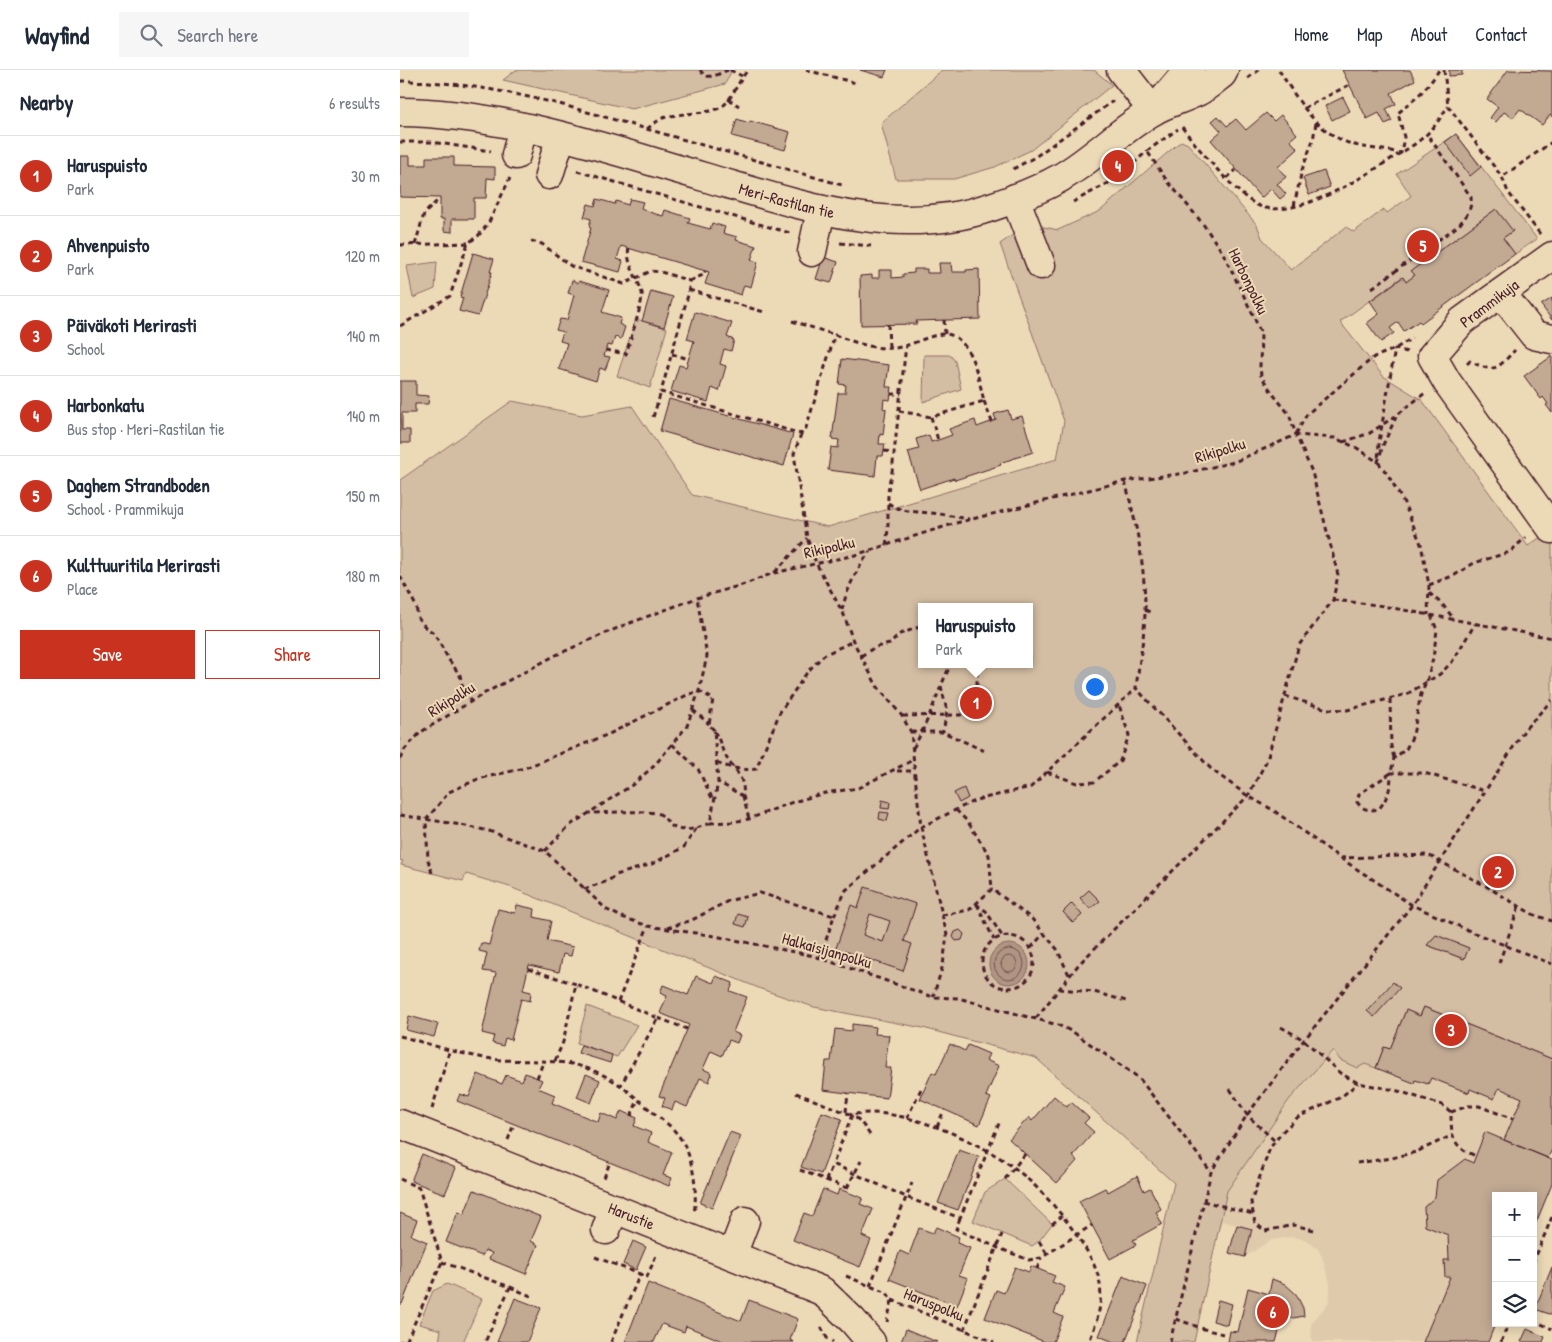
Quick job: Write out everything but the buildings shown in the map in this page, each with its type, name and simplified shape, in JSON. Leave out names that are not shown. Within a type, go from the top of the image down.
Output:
[{"type":"street","name":"Meri-Rastilan tie","points":[[1154,110],[1190,70]]},
{"type":"street","name":"Meri-Rastilan tie","points":[[400,112],[464,116],[523,127],[822,210],[864,219],[919,220],[954,217],[990,208],[1038,189],[1062,177],[1154,110],[1199,91],[1222,74],[1224,70]]},
{"type":"street","points":[[1121,83],[1154,110]]},
{"type":"street","points":[[516,155],[523,127]]},
{"type":"street","points":[[549,175],[560,136]]},
{"type":"street","points":[[1015,198],[1041,265]]},
{"type":"street","points":[[812,252],[822,210]]},
{"type":"street","name":"Prammikuja","points":[[1439,368],[1462,321],[1501,292],[1546,246]]},
{"type":"street","points":[[1501,292],[1543,337]]},
{"type":"street","points":[[1439,368],[1550,526]]},
{"type":"street","name":"Harustie","points":[[400,1124],[610,1219],[732,1254],[822,1291],[853,1321],[871,1342]]},
{"type":"street","points":[[732,1254],[745,1221]]},
{"type":"path","points":[[700,70],[703,75],[708,77],[729,70],[742,76]]},
{"type":"path","points":[[646,129],[661,119],[671,116],[717,110],[725,105],[742,76],[748,70]]},
{"type":"path","points":[[806,70],[856,83]]},
{"type":"path","points":[[1278,70],[1304,108],[1330,134],[1358,146],[1401,153]]},
{"type":"path","points":[[1401,153],[1404,137],[1398,113],[1420,94],[1439,70]]},
{"type":"path","points":[[1444,70],[1448,106],[1502,177],[1508,192],[1546,246]]},
{"type":"path","points":[[400,81],[456,84],[530,96],[844,186]]},
{"type":"path","points":[[1010,171],[1035,158],[1121,83]]},
{"type":"path","points":[[1304,108],[1350,85]]},
{"type":"path","points":[[728,99],[739,106]]},
{"type":"path","points":[[1182,127],[1242,195],[1260,206],[1272,209],[1294,206],[1315,200],[1347,186],[1401,153],[1427,134],[1448,106]]},
{"type":"path","points":[[1294,206],[1302,170],[1313,140],[1316,122]]},
{"type":"path","points":[[1372,288],[1459,225],[1468,214],[1472,205],[1471,197],[1427,134]]},
{"type":"path","points":[[1502,177],[1552,142]]},
{"type":"path","name":"Harbonpolku","points":[[1147,151],[1164,178],[1208,232],[1222,253],[1261,334],[1260,366],[1262,376],[1289,414],[1312,472],[1338,575],[1333,600]]},
{"type":"path","points":[[400,245],[468,243],[478,236],[488,224],[510,178],[516,155]]},
{"type":"path","points":[[1227,178],[1236,170]]},
{"type":"path","points":[[415,245],[424,214],[438,198]]},
{"type":"path","points":[[530,241],[542,244],[571,266],[624,284],[651,271],[661,272],[690,281],[705,274],[705,271]]},
{"type":"path","points":[[400,326],[450,296],[468,243]]},
{"type":"path","points":[[606,350],[626,354],[643,295],[628,248]]},
{"type":"path","points":[[653,417],[672,354],[690,281]]},
{"type":"path","points":[[689,290],[764,312]]},
{"type":"path","points":[[792,320],[859,344],[889,348],[945,334],[953,336],[966,347],[992,422]]},
{"type":"path","points":[[944,320],[945,334]]},
{"type":"path","points":[[888,324],[889,348]]},
{"type":"path","points":[[836,335],[806,428],[801,434],[794,454],[807,538],[816,563],[842,610],[853,641],[877,686],[902,716],[911,732],[921,827],[947,935],[943,965],[933,996]]},
{"type":"path","points":[[1343,442],[1382,427],[1420,395],[1439,368],[1470,361],[1489,370],[1543,337]]},
{"type":"path","points":[[886,546],[889,531],[887,486],[892,472],[906,345]]},
{"type":"path","points":[[1378,462],[1395,349]]},
{"type":"path","points":[[672,354],[688,359]]},
{"type":"path","points":[[661,392],[801,434]]},
{"type":"path","points":[[891,394],[901,394]]},
{"type":"path","points":[[899,411],[932,417],[984,401]]},
{"type":"path","points":[[1378,462],[1383,445],[1397,415]]},
{"type":"path","points":[[932,417],[938,440]]},
{"type":"path","points":[[1296,435],[1335,438],[1357,448],[1378,462],[1404,503],[1421,544],[1429,585],[1429,615],[1437,630],[1433,658],[1427,681],[1421,694],[1412,735],[1406,749],[1394,758]]},
{"type":"path","name":"Rikipolku","points":[[400,759],[405,749],[422,732],[471,702],[556,656],[622,626],[697,598],[742,585],[774,573],[856,555],[970,520],[1125,481],[1186,474],[1234,462],[1296,435]]},
{"type":"path","points":[[884,451],[894,452]]},
{"type":"path","points":[[820,958],[834,916],[846,890],[921,827],[976,800],[1031,787],[1136,688],[1145,610],[1144,574],[1135,518],[1125,481]]},
{"type":"path","points":[[888,502],[898,509],[910,512],[928,512],[970,520]]},
{"type":"path","points":[[1429,585],[1455,575],[1474,564],[1510,552],[1523,539],[1550,526]]},
{"type":"path","points":[[774,573],[807,538]]},
{"type":"path","points":[[842,610],[846,594],[854,576],[870,550]]},
{"type":"path","points":[[400,576],[416,606],[418,618],[426,628],[434,633],[460,675],[462,686],[471,702]]},
{"type":"path","points":[[1428,593],[1442,604],[1454,620]]},
{"type":"path","points":[[545,851],[569,826],[632,785],[654,766],[687,726],[700,691],[707,656],[697,598]]},
{"type":"path","points":[[1036,1018],[1079,964],[1248,796],[1267,760],[1299,645],[1333,600],[1377,605],[1552,638]]},
{"type":"path","points":[[1145,610],[1152,613]]},
{"type":"path","points":[[1285,696],[1327,709],[1348,710],[1407,694],[1440,674],[1452,662],[1475,624]]},
{"type":"path","points":[[861,656],[874,647],[890,644],[900,634],[918,627]]},
{"type":"path","points":[[717,762],[724,767],[756,769],[780,712],[808,671],[824,655],[853,641]]},
{"type":"path","points":[[912,749],[923,732],[949,668]]},
{"type":"path","points":[[902,716],[960,715],[976,709],[980,700],[977,689],[977,668]]},
{"type":"path","points":[[941,686],[945,699],[946,716],[942,732]]},
{"type":"path","points":[[1136,688],[1212,770],[1248,796],[1273,810],[1340,858],[1412,905],[1552,964]]},
{"type":"path","points":[[432,873],[428,860],[426,820],[450,792],[478,779],[525,768],[609,734],[687,695],[700,691],[713,699],[709,725]]},
{"type":"path","points":[[1390,699],[1391,746],[1394,758],[1391,773],[1391,788],[1379,809],[1371,811],[1362,808],[1356,802],[1359,794],[1391,773],[1424,773],[1485,791]]},
{"type":"path","points":[[1170,1342],[1210,1172],[1247,1115],[1304,1040],[1412,905],[1525,729],[1552,700]]},
{"type":"path","points":[[1048,772],[1077,783],[1094,782],[1120,761],[1129,735],[1118,705]]},
{"type":"path","points":[[693,710],[714,730],[720,740],[724,753],[744,786],[743,796],[749,819]]},
{"type":"path","points":[[710,823],[718,782],[714,730]]},
{"type":"path","points":[[911,732],[942,732],[987,752]]},
{"type":"path","points":[[672,744],[698,770],[714,800]]},
{"type":"path","points":[[588,813],[657,812],[680,830],[697,829],[710,823],[749,819],[817,795],[858,788],[913,760]]},
{"type":"path","points":[[894,771],[914,771]]},
{"type":"path","points":[[718,782],[743,796]]},
{"type":"path","points":[[956,810],[968,822],[989,855],[992,889],[1032,920],[1044,933],[1057,949],[1069,975]]},
{"type":"path","name":"Halkaisijanpolku","points":[[400,815],[489,831],[545,851],[608,910],[648,926],[715,936],[820,958],[933,996],[958,998],[1036,1018],[1073,1032],[1139,1078],[1210,1172]]},
{"type":"path","points":[[584,889],[608,881],[616,875],[652,864],[684,847],[697,829]]},
{"type":"path","points":[[1340,858],[1428,855],[1486,886],[1532,914],[1552,920]]},
{"type":"path","points":[[942,915],[969,910],[992,889]]},
{"type":"path","points":[[667,929],[692,920],[728,901],[760,893],[834,916]]},
{"type":"path","points":[[976,904],[986,911],[1002,936]]},
{"type":"path","points":[[976,904],[994,940]]},
{"type":"path","points":[[1499,963],[1519,906]]},
{"type":"path","points":[[618,1002],[648,926]]},
{"type":"path","points":[[1031,948],[1044,933]]},
{"type":"path","points":[[1002,936],[1010,936],[1026,942],[1031,948],[1035,957],[1035,966],[1026,982],[1019,987],[1010,989],[1001,987],[992,983],[986,977],[983,970],[983,953],[994,940],[1002,936]]},
{"type":"path","points":[[528,969],[576,984],[687,1029]]},
{"type":"path","points":[[555,1062],[563,1042],[576,984]]},
{"type":"path","points":[[1059,989],[1094,992],[1126,1001]]},
{"type":"path","points":[[621,1085],[658,1018]]},
{"type":"path","points":[[1281,1027],[1304,1040],[1340,1073],[1358,1082],[1395,1090],[1442,1105],[1451,1112]]},
{"type":"path","points":[[400,1036],[489,1058],[519,1062],[544,1060],[588,1069],[621,1085],[677,1133],[685,1146],[694,1175],[696,1201],[693,1215]]},
{"type":"path","points":[[432,1109],[450,1049]]},
{"type":"path","points":[[537,1078],[544,1060]]},
{"type":"path","points":[[1314,1230],[1294,1226],[1278,1227],[1265,1231],[1255,1223],[1251,1202],[1270,1148],[1282,1131],[1298,1117],[1341,1097],[1358,1082]]},
{"type":"path","points":[[908,1118],[921,1088]]},
{"type":"path","points":[[1230,1089],[1247,1115],[1275,1141]]},
{"type":"path","points":[[796,1093],[852,1115],[860,1121],[870,1135]]},
{"type":"path","points":[[846,1112],[848,1093]]},
{"type":"path","points":[[631,1116],[638,1100]]},
{"type":"path","points":[[1451,1112],[1468,1106],[1479,1106],[1513,1119]]},
{"type":"path","points":[[937,1127],[944,1110]]},
{"type":"path","points":[[1451,1112],[1451,1126],[1456,1143],[1463,1151],[1476,1156]]},
{"type":"path","points":[[852,1115],[873,1113],[908,1118],[937,1127],[988,1150],[1014,1167],[1044,1195],[1077,1234],[1098,1277],[1101,1293],[1099,1312],[1089,1342]]},
{"type":"path","points":[[826,1180],[852,1115]]},
{"type":"path","points":[[954,1235],[1000,1121]]},
{"type":"path","points":[[508,1140],[514,1124]]},
{"type":"path","points":[[1357,1163],[1416,1152],[1453,1135]]},
{"type":"path","points":[[1005,1179],[1026,1154]]},
{"type":"path","points":[[800,1170],[847,1190],[861,1161]]},
{"type":"path","points":[[604,1179],[610,1162]]},
{"type":"path","points":[[833,1164],[906,1197],[960,1218]]},
{"type":"path","points":[[400,1179],[419,1188],[442,1262],[403,1342]]},
{"type":"path","points":[[870,1286],[912,1183]]},
{"type":"path","points":[[1203,1201],[1253,1214]]},
{"type":"path","points":[[1052,1224],[1062,1216]]},
{"type":"path","points":[[1537,1253],[1552,1217]]},
{"type":"path","points":[[956,1228],[1029,1260],[1041,1258],[1092,1225]]},
{"type":"path","points":[[964,1330],[1002,1234]]},
{"type":"path","points":[[1040,1241],[1047,1254]]},
{"type":"path","points":[[595,1257],[647,1277],[657,1252]]},
{"type":"path","points":[[1037,1269],[1041,1258]]},
{"type":"path","points":[[442,1262],[531,1296]]},
{"type":"path","points":[[612,1342],[640,1274]]},
{"type":"path","points":[[485,1342],[510,1287]]},
{"type":"path","name":"Haruspolku","points":[[892,1300],[994,1342]]},
{"type":"path","points":[[1176,1318],[1222,1334]]},
{"type":"path","points":[[1537,1322],[1552,1329]]},
{"type":"path","points":[[1501,1342],[1507,1327]]},
{"type":"shaded area","points":[[516,70],[732,70],[725,84],[632,109],[503,80]]},
{"type":"shaded area","points":[[942,70],[1094,70],[1112,85],[1031,150],[995,167],[954,179],[896,179],[881,123]]},
{"type":"shaded area","points":[[1456,134],[1537,239],[1515,254],[1503,238],[1512,231],[1496,209],[1412,271],[1415,275],[1406,282],[1402,277],[1340,322],[1383,376],[1422,400],[1528,546],[1552,529],[1552,1059],[1424,1007],[1420,1016],[1406,1010],[1390,1049],[1384,1047],[1376,1068],[1365,1064],[1357,1068],[1340,1060],[1333,1050],[1289,1100],[1227,1191],[1194,1342],[1137,1342],[1174,1183],[1036,1058],[923,1028],[814,1007],[761,989],[510,887],[466,874],[463,881],[401,865],[403,861],[400,860],[400,480],[512,401],[582,415],[632,406],[692,495],[828,527],[1057,459],[1064,421],[1000,244],[1020,230],[1035,225],[1058,230],[1100,211],[1181,141],[1188,144],[1257,225],[1262,238],[1291,270],[1346,227],[1354,232],[1384,209],[1387,213],[1411,196],[1397,174]],"holes":[[[1436,935],[1468,948],[1464,959],[1427,945]]]},
{"type":"shaded area","points":[[437,262],[435,289],[413,298],[407,266]]},
{"type":"shaded area","points":[[636,319],[667,328],[650,388],[617,376]]},
{"type":"shaded area","points":[[924,355],[950,355],[955,361],[961,389],[923,402]]},
{"type":"shaded area","points":[[1436,935],[1552,985],[1552,1149],[1548,1158],[1552,1160],[1552,1184],[1537,1220],[1537,1192],[1492,1192],[1492,1269],[1488,1342],[1312,1342],[1311,1324],[1328,1303],[1330,1296],[1330,1284],[1318,1249],[1306,1240],[1293,1237],[1271,1240],[1245,1257],[1229,1253],[1237,1225],[1221,1221],[1227,1191],[1289,1100]]},
{"type":"shaded area","points":[[587,1006],[637,1025],[617,1057],[577,1043]]},
{"type":"shaded area","points":[[1005,1179],[1052,1224],[1039,1241],[1032,1246],[973,1221],[985,1192]]},
{"type":"shaded area","points":[[447,1284],[482,1299],[463,1342],[439,1342],[441,1330],[419,1324],[433,1291]]},
{"type":"water","points":[[1009,944],[1023,950],[1029,964],[1023,978],[1009,984],[995,978],[989,964],[995,950]]},
{"type":"place","name":"Harbonkatu","points":[[1118,166]]},
{"type":"place","name":"Daghem Strandboden","points":[[1423,246]]},
{"type":"place","name":"Haruspuisto","points":[[976,703]]},
{"type":"place","name":"Ahvenpuisto","points":[[1498,872]]},
{"type":"place","name":"Päiväkoti Merirasti","points":[[1451,1030]]},
{"type":"place","name":"Kulttuuritila Merirasti","points":[[1273,1312]]}]
